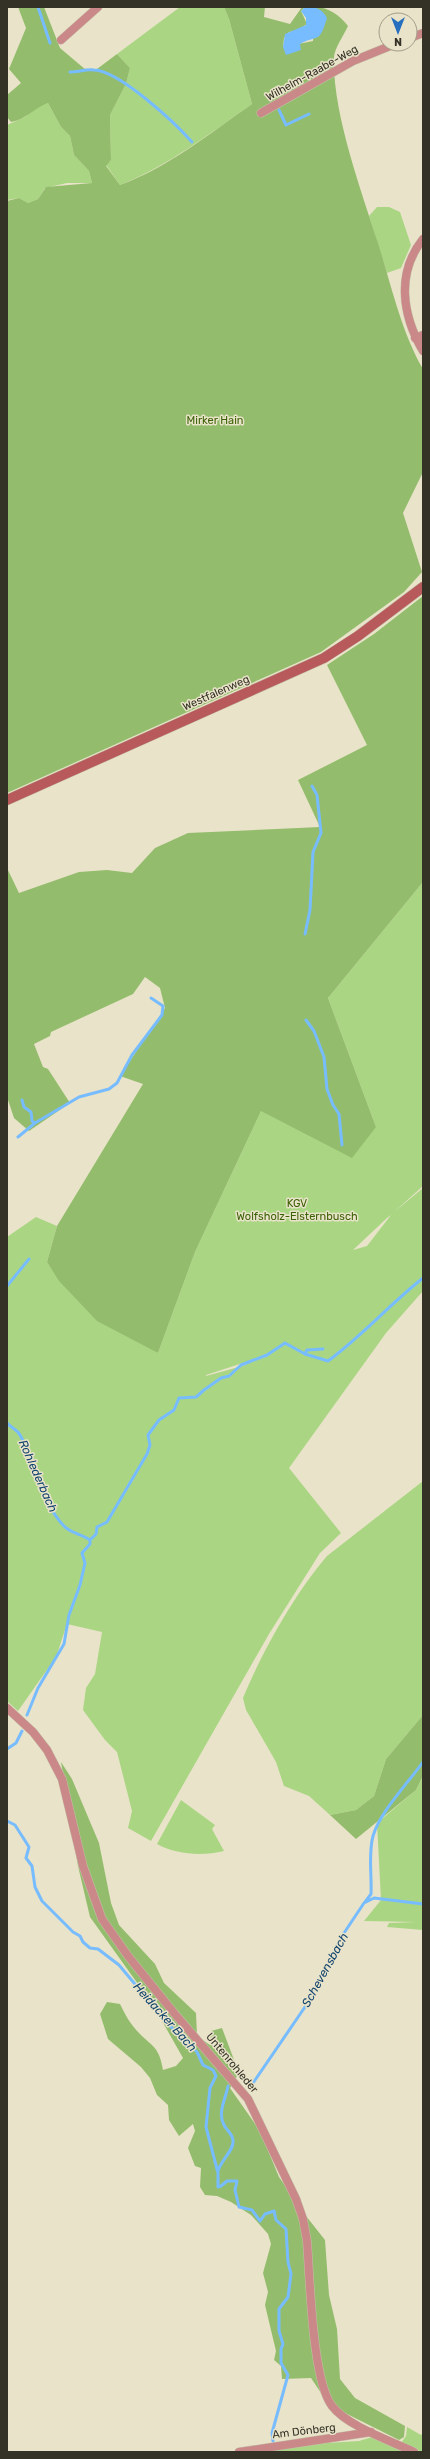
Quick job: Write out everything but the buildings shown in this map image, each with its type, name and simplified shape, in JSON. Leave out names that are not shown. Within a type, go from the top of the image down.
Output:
[{"type":"street","points":[[61,40],[98,7]]},
{"type":"street","name":"Wilhelm-Raabe-Weg","points":[[262,113],[353,61],[378,51]]},
{"type":"street","points":[[423,239],[414,250],[405,276],[405,302],[423,351]]},
{"type":"street","name":"Westfalenweg","points":[[7,800],[324,658],[358,636],[423,587]]},
{"type":"street","name":"Untenrohleder","points":[[7,1708],[33,1732],[47,1750],[62,1779],[83,1866],[102,1919],[128,1956],[174,2013],[248,2099],[296,2199],[303,2219],[321,2384],[332,2406],[351,2422],[414,2452]]},
{"type":"street","name":"Am Dönberg","points":[[239,2452],[371,2432]]},
{"type":"green space","name":"Mirker Hain","points":[[18,7],[44,7],[60,48],[86,70],[97,69],[117,54],[130,68],[126,84],[110,115],[111,160],[106,166],[120,185],[138,178],[172,159],[252,104],[229,19],[224,7],[265,7],[264,17],[290,24],[302,7],[305,7],[301,11],[307,24],[296,31],[289,32],[284,38],[283,47],[313,41],[315,7],[329,10],[348,26],[338,45],[334,57],[338,101],[343,126],[356,175],[397,307],[415,354],[423,369],[423,472],[403,513],[422,572],[404,592],[321,652],[7,793],[7,201],[19,198],[28,203],[38,199],[46,187],[92,183],[89,171],[74,155],[70,136],[61,127],[48,103],[16,121],[11,122],[7,117],[7,95],[21,83],[9,69],[26,28]]},
{"type":"green space","points":[[180,7],[224,7],[229,19],[252,104],[172,159],[155,169],[120,185],[106,165],[111,160],[110,115],[126,84],[130,68],[117,54]]},
{"type":"green space","points":[[48,103],[61,127],[70,136],[74,155],[89,171],[92,183],[67,183],[45,188],[38,199],[28,203],[19,198],[7,200],[7,125],[25,117],[37,107]]},
{"type":"green space","points":[[377,207],[389,207],[400,212],[411,245],[401,268],[387,273],[369,216]]},
{"type":"green space","points":[[423,596],[423,882],[328,998],[376,1127],[352,1158],[261,1111],[195,1252],[158,1353],[97,1321],[59,1281],[47,1262],[57,1226],[143,1084],[120,1076],[165,1008],[160,988],[145,977],[133,994],[51,1032],[50,1036],[34,1044],[43,1067],[48,1069],[70,1103],[29,1131],[14,1118],[7,1097],[7,868],[19,893],[79,872],[107,870],[132,873],[155,848],[188,833],[320,827],[298,780],[367,745],[327,665],[374,634]]},
{"type":"green space","name":"KGV Wolfsholz-Elsternbusch","points":[[423,882],[423,1186],[394,1212],[423,1188],[423,1291],[386,1333],[289,1468],[341,1533],[320,1553],[269,1634],[151,1841],[128,1828],[132,1811],[117,1752],[105,1740],[83,1710],[86,1688],[95,1674],[102,1632],[67,1624],[56,1657],[18,1711],[7,1701],[7,1237],[36,1217],[57,1226],[47,1262],[58,1277],[83,1302],[97,1313],[158,1353],[195,1252],[261,1111],[376,1127],[328,998]],"holes":[[[391,1215],[367,1246],[353,1250],[387,1218]],[[246,1362],[246,1365],[206,1376],[206,1375]]]},
{"type":"green space","points":[[423,1481],[423,1715],[386,1759],[374,1796],[356,1810],[330,1815],[309,1796],[284,1786],[276,1762],[246,1710],[243,1698],[269,1643],[291,1605],[327,1556]]},
{"type":"green space","points":[[423,1715],[423,1776],[416,1790],[356,1839],[330,1815],[356,1810],[374,1796],[386,1759]]},
{"type":"green space","points":[[61,1762],[72,1779],[99,1843],[111,1903],[119,1925],[155,1964],[164,1983],[196,2013],[197,2036],[210,2045],[211,2031],[222,2028],[239,2073],[230,2088],[260,2131],[279,2177],[289,2191],[297,2213],[306,2216],[325,2240],[329,2295],[337,2329],[340,2379],[355,2398],[405,2426],[404,2437],[399,2440],[329,2405],[311,2378],[282,2379],[281,2366],[274,2360],[276,2351],[265,2305],[268,2292],[263,2273],[271,2244],[268,2234],[251,2215],[231,2202],[217,2196],[205,2195],[200,2187],[201,2168],[195,2166],[188,2148],[195,2131],[193,2124],[179,2136],[169,2120],[168,2105],[157,2095],[150,2078],[141,2067],[108,2039],[100,2014],[107,2002],[120,2004],[133,2026],[158,2052],[163,2070],[176,2066],[183,2058],[153,2005],[90,1917],[78,1866]]},
{"type":"green space","points":[[423,1777],[423,1930],[387,1927],[389,1923],[416,1922],[364,1921],[381,1900],[377,1823],[416,1790]]},
{"type":"green space","points":[[181,1800],[215,1825],[212,1829],[224,1851],[207,1854],[190,1854],[165,1848],[157,1844]]},
{"type":"green space","points":[[407,2427],[421,2435],[423,2433],[422,2452],[401,2443],[406,2436]]},
{"type":"green space","points":[[372,2437],[403,2452],[261,2452],[311,2444],[359,2441]]},
{"type":"water","points":[[305,7],[315,8],[323,12],[327,18],[322,32],[318,37],[300,44],[301,50],[286,55],[283,47],[285,34],[306,25],[306,18],[301,11]]},
{"type":"waterway","points":[[38,7],[50,43]]},
{"type":"waterway","points":[[70,72],[94,70],[118,79],[146,99],[192,142]]},
{"type":"waterway","points":[[279,110],[286,125],[309,114]]},
{"type":"waterway","points":[[305,934],[310,910],[313,852],[321,833],[317,795],[312,786]]},
{"type":"waterway","name":"Rohlederbach","points":[[18,1137],[35,1123],[79,1097],[109,1089],[117,1083],[132,1055],[162,1015],[163,1006],[151,998]]},
{"type":"waterway","points":[[306,1020],[314,1031],[324,1057],[327,1089],[333,1105],[339,1114],[342,1145]]},
{"type":"waterway","points":[[22,1100],[24,1107],[31,1112],[32,1121],[35,1123]]},
{"type":"waterway","name":"Rohlederbach","points":[[7,1286],[29,1259]]},
{"type":"waterway","points":[[90,1540],[96,1534],[97,1527],[107,1522],[147,1454],[150,1445],[148,1435],[159,1420],[174,1410],[179,1398],[196,1397],[221,1378],[229,1376],[241,1365],[267,1355],[285,1343],[305,1354],[328,1361],[353,1341],[423,1278]]},
{"type":"waterway","points":[[305,1354],[307,1350],[323,1349]]},
{"type":"waterway","name":"Rohlederbach","points":[[7,1423],[17,1431],[26,1446],[44,1494],[56,1516],[64,1526],[90,1540]]},
{"type":"waterway","points":[[27,1715],[38,1688],[64,1644],[69,1615],[80,1585],[85,1563],[82,1553],[90,1544],[90,1540]]},
{"type":"waterway","points":[[7,1749],[16,1743],[22,1731]]},
{"type":"waterway","points":[[365,1902],[371,1894],[370,1858],[373,1836],[388,1808],[423,1762]]},
{"type":"waterway","name":"Heidacker Bach","points":[[7,1821],[15,1825],[29,1847],[26,1858],[32,1866],[35,1887],[42,1901],[73,1932],[80,1936],[83,1942],[90,1948],[98,1949],[119,1965],[170,2026],[197,2052],[203,2065],[213,2070],[216,2076],[210,2088],[206,2127],[218,2173],[218,2187],[227,2181],[237,2181],[235,2190],[239,2207],[252,2210],[260,2221],[265,2214],[274,2211],[276,2220],[286,2229],[288,2262],[291,2274],[288,2297],[279,2309],[279,2331],[283,2344],[281,2349],[281,2363],[288,2375],[272,2433],[273,2441]]},
{"type":"waterway","name":"Schevensbach","points":[[251,2086],[307,2004],[342,1936],[364,1903],[374,1898],[423,1904]]},
{"type":"waterway","name":"Schevensbach","points":[[218,2171],[233,2144],[232,2136],[224,2125],[221,2116],[228,2086]]}]
